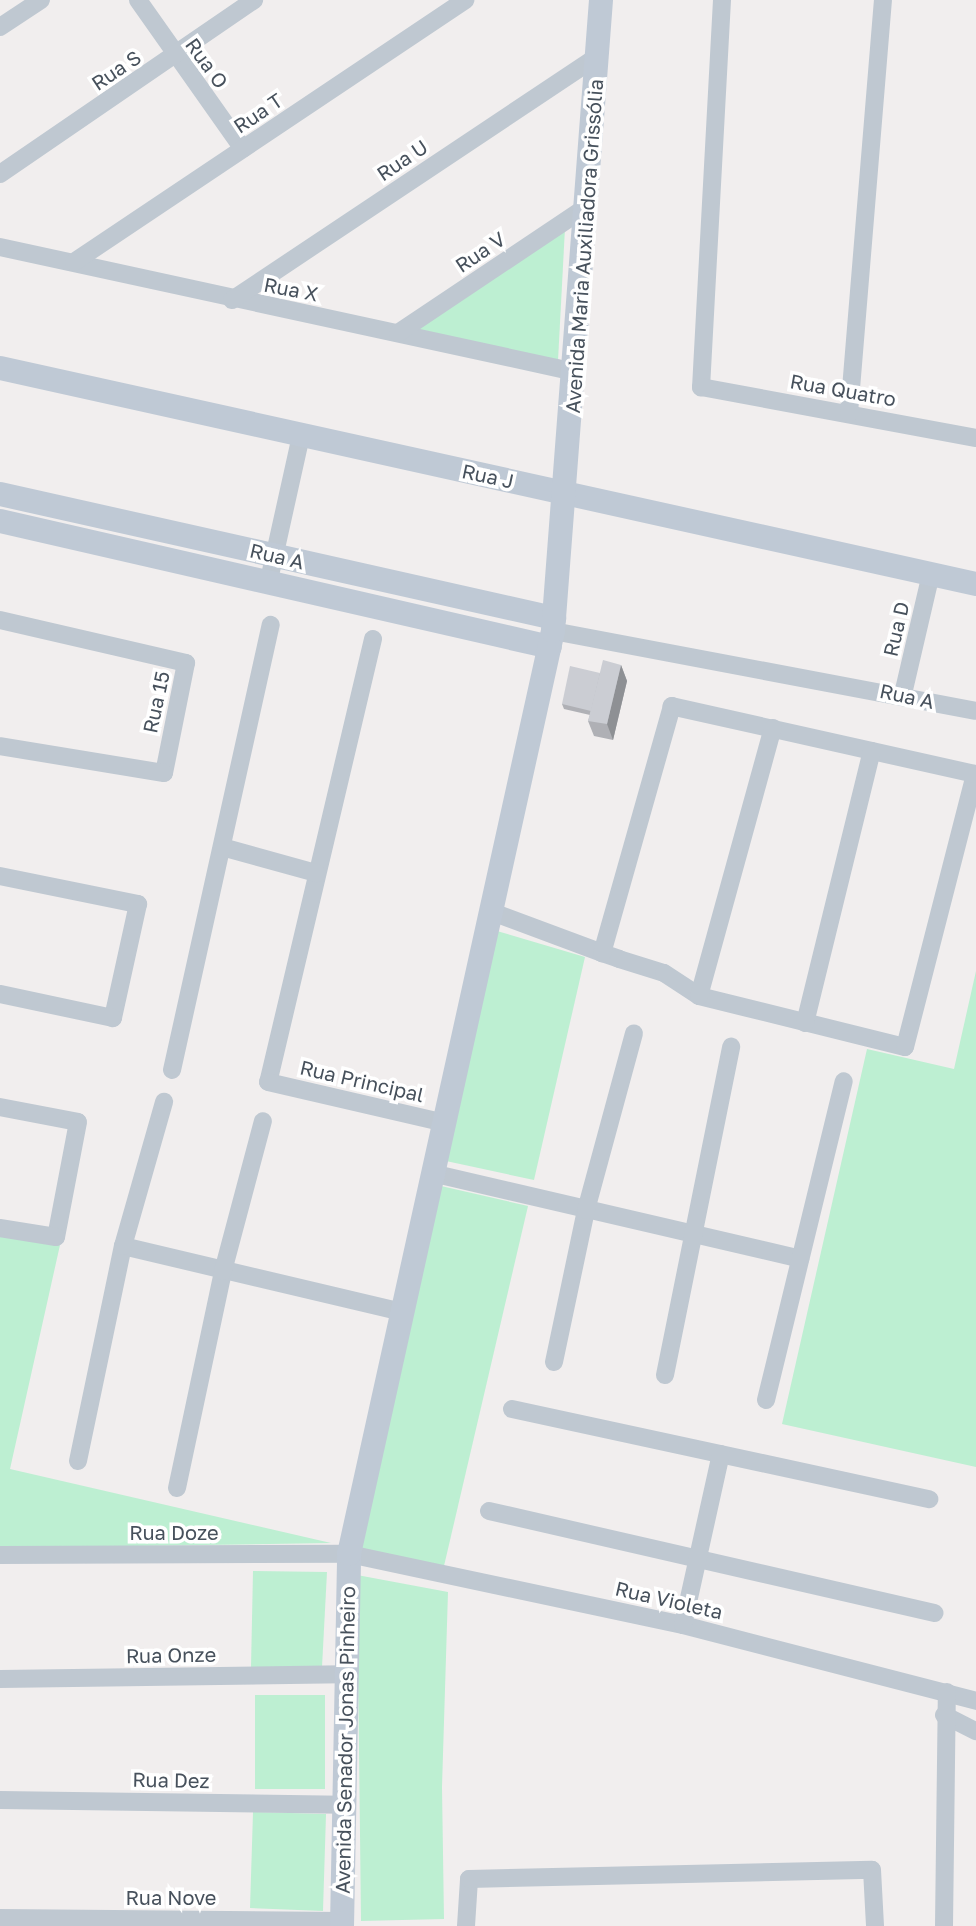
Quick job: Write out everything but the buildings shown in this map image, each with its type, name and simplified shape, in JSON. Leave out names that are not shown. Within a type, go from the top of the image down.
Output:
[{"type":"street","points":[[0,27],[41,0]]},
{"type":"street","name":"Rua O","points":[[138,0],[175,57],[243,149]]},
{"type":"street","name":"Rua S","points":[[0,174],[254,0]]},
{"type":"street","name":"Rua T","points":[[74,262],[466,0]]},
{"type":"street","name":"Avenida Maria Auxiliadora Grissólia","points":[[567,492],[601,0]]},
{"type":"street","name":"Rua Quatro","points":[[722,0],[701,387],[976,438]]},
{"type":"street","points":[[849,413],[883,0]]},
{"type":"street","name":"Rua U","points":[[232,300],[597,57]]},
{"type":"street","name":"Rua V","points":[[398,333],[586,207]]},
{"type":"street","name":"Rua X","points":[[0,247],[232,300],[575,372]]},
{"type":"street","name":"Rua J","points":[[0,368],[976,584]]},
{"type":"street","points":[[269,580],[301,436]]},
{"type":"street","points":[[552,632],[567,492]]},
{"type":"street","name":"Rua A","points":[[0,494],[275,556],[552,632]]},
{"type":"street","name":"Rua A","points":[[0,521],[269,580],[903,694],[976,711]]},
{"type":"street","points":[[127,549],[131,523]]},
{"type":"street","name":"Rua D","points":[[903,694],[931,574]]},
{"type":"street","name":"Rua 15","points":[[0,620],[186,663],[164,773],[0,746]]},
{"type":"street","points":[[172,1070],[271,625]]},
{"type":"street","name":"Avenida Senador Jonas Pinheiro","points":[[342,1923],[343,1674],[349,1554],[436,1174],[552,632]]},
{"type":"street","points":[[222,847],[316,873],[373,639]]},
{"type":"street","points":[[492,912],[602,953],[664,973],[699,996],[905,1047],[975,774],[672,706],[602,953]]},
{"type":"street","points":[[699,996],[773,728]]},
{"type":"street","points":[[805,1023],[872,751]]},
{"type":"street","name":"Rua Principal","points":[[316,873],[268,1082],[446,1123]]},
{"type":"street","points":[[0,876],[138,904],[113,1018],[0,994]]},
{"type":"street","points":[[554,1362],[586,1210],[634,1033]]},
{"type":"street","points":[[665,1375],[731,1047]]},
{"type":"street","points":[[766,1400],[844,1081]]},
{"type":"street","points":[[78,1461],[123,1246],[164,1102]]},
{"type":"street","points":[[0,1107],[78,1122],[56,1237],[0,1228]]},
{"type":"street","points":[[177,1488],[223,1271],[263,1121]]},
{"type":"street","points":[[436,1174],[800,1259]]},
{"type":"street","points":[[123,1246],[403,1312]]},
{"type":"street","points":[[512,1409],[929,1499]]},
{"type":"street","points":[[683,1625],[721,1454]]},
{"type":"street","points":[[489,1511],[934,1613]]},
{"type":"street","name":"Rua Doze","points":[[0,1555],[349,1554]]},
{"type":"street","name":"Rua Violeta","points":[[349,1554],[683,1625],[976,1701]]},
{"type":"street","name":"Rua Onze","points":[[0,1679],[343,1674]]},
{"type":"street","points":[[944,1926],[944,1715],[947,1692]]},
{"type":"street","points":[[944,1715],[976,1731]]},
{"type":"street","name":"Rua Dez","points":[[0,1800],[342,1805]]},
{"type":"street","points":[[466,1926],[469,1879],[872,1870],[875,1926]]},
{"type":"street","name":"Rua Nove","points":[[0,1918],[342,1923]]},
{"type":"green space","points":[[565,228],[558,361],[411,331]]},
{"type":"green space","points":[[497,931],[585,957],[534,1180],[446,1161]]},
{"type":"green space","points":[[976,971],[976,1467],[782,1424],[867,1049],[954,1069]]},
{"type":"green space","points":[[441,1186],[528,1206],[444,1566],[361,1550]]},
{"type":"green space","points":[[0,1236],[60,1245],[10,1469],[331,1543],[0,1548]]},
{"type":"green space","points":[[253,1571],[327,1572],[322,1667],[251,1667]]},
{"type":"green space","points":[[357,1575],[448,1592],[442,1787],[444,1919],[361,1921]]},
{"type":"green space","points":[[255,1695],[325,1695],[325,1789],[255,1789]]},
{"type":"green space","points":[[253,1812],[326,1814],[323,1911],[250,1908]]}]
